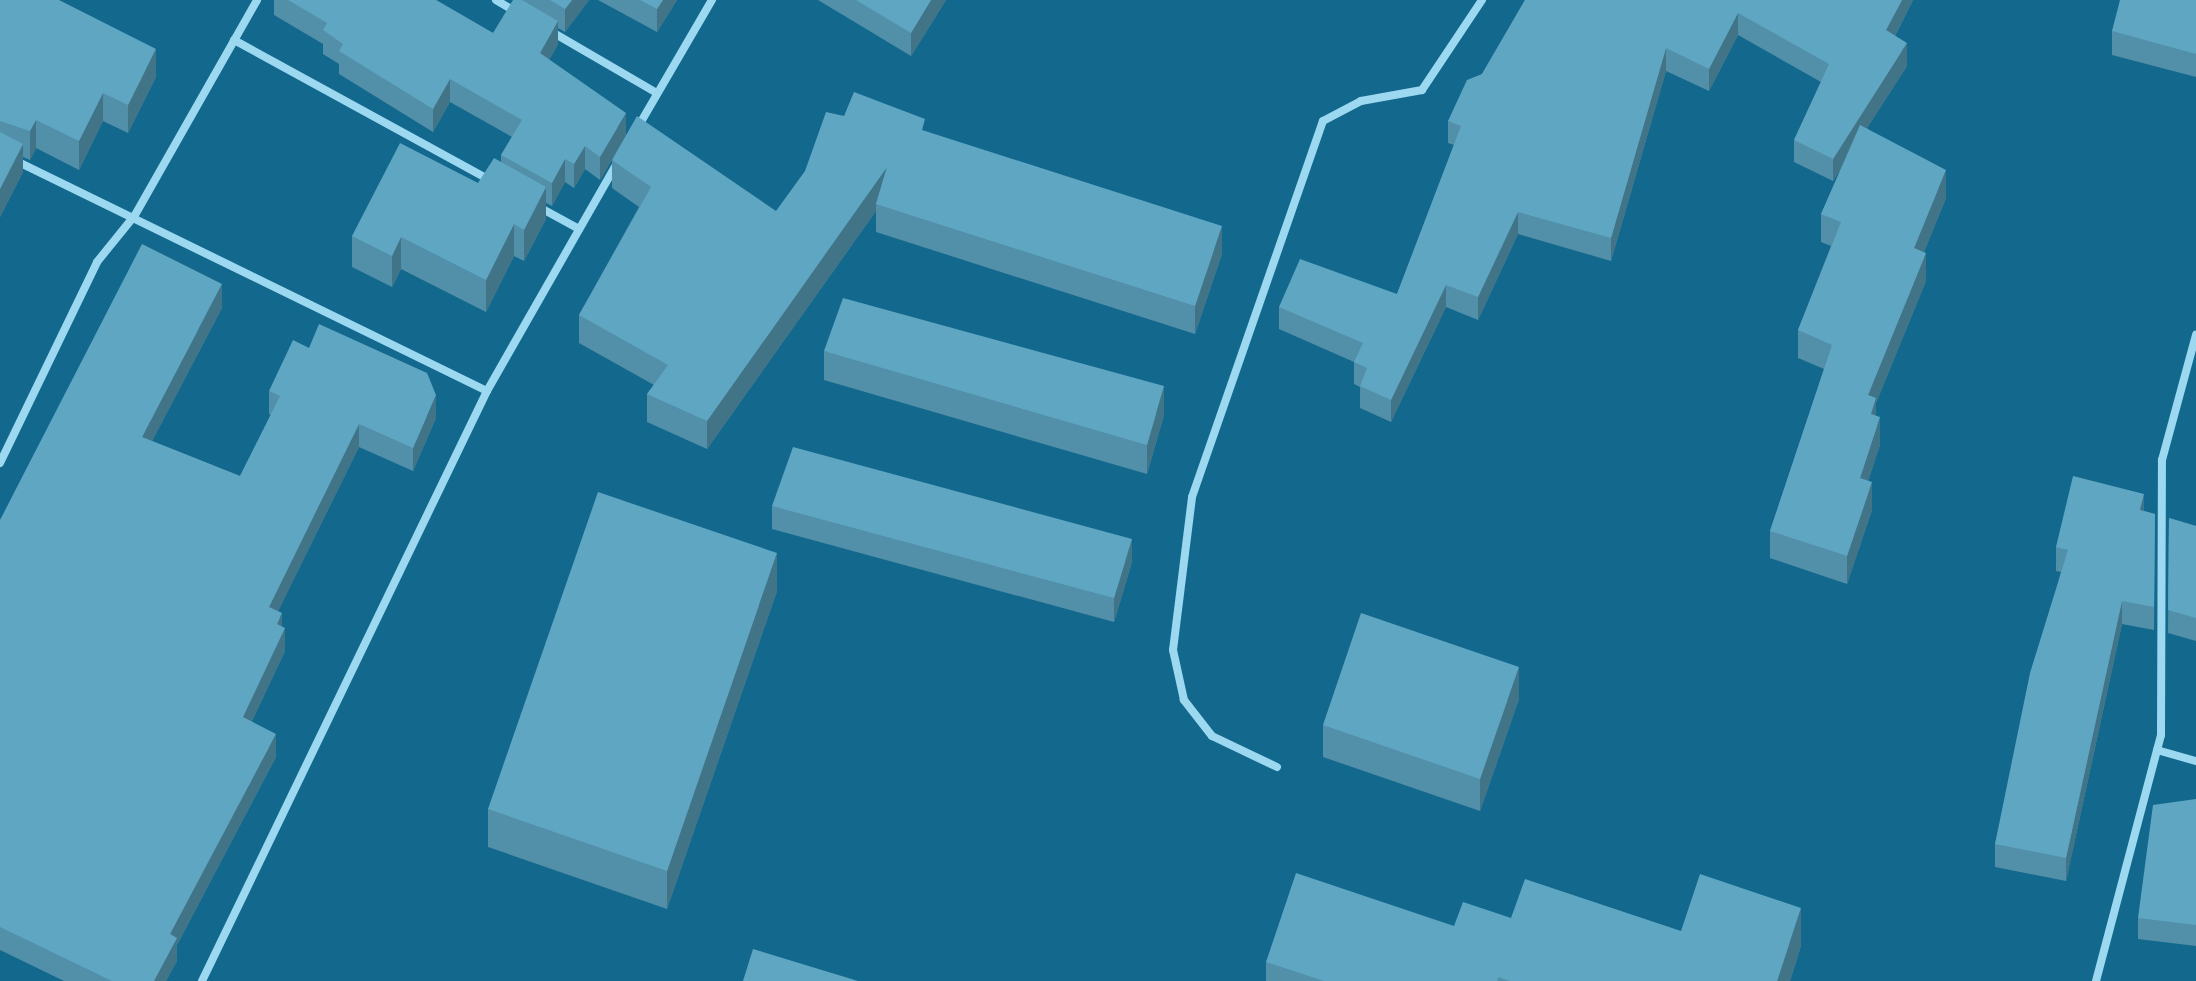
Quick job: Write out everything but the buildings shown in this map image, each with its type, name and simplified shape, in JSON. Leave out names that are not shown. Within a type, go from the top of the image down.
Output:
[{"type":"street","points":[[0,463],[97,262],[135,215],[257,0]]},
{"type":"street","points":[[496,0],[523,16]]},
{"type":"street","points":[[634,134],[712,0]]},
{"type":"street","points":[[1277,767],[1212,736],[1184,700],[1173,650],[1192,497],[1323,121],[1361,101],[1422,90],[1482,0]]},
{"type":"street","points":[[536,23],[657,93]]},
{"type":"street","points":[[234,40],[497,184]]},
{"type":"street","points":[[202,981],[487,391],[626,148]]},
{"type":"street","points":[[0,153],[135,215],[487,391]]},
{"type":"street","points":[[524,199],[579,229]]},
{"type":"street","points":[[2096,981],[2157,750],[2162,460],[2196,335]]},
{"type":"street","points":[[2157,750],[2196,761]]}]
